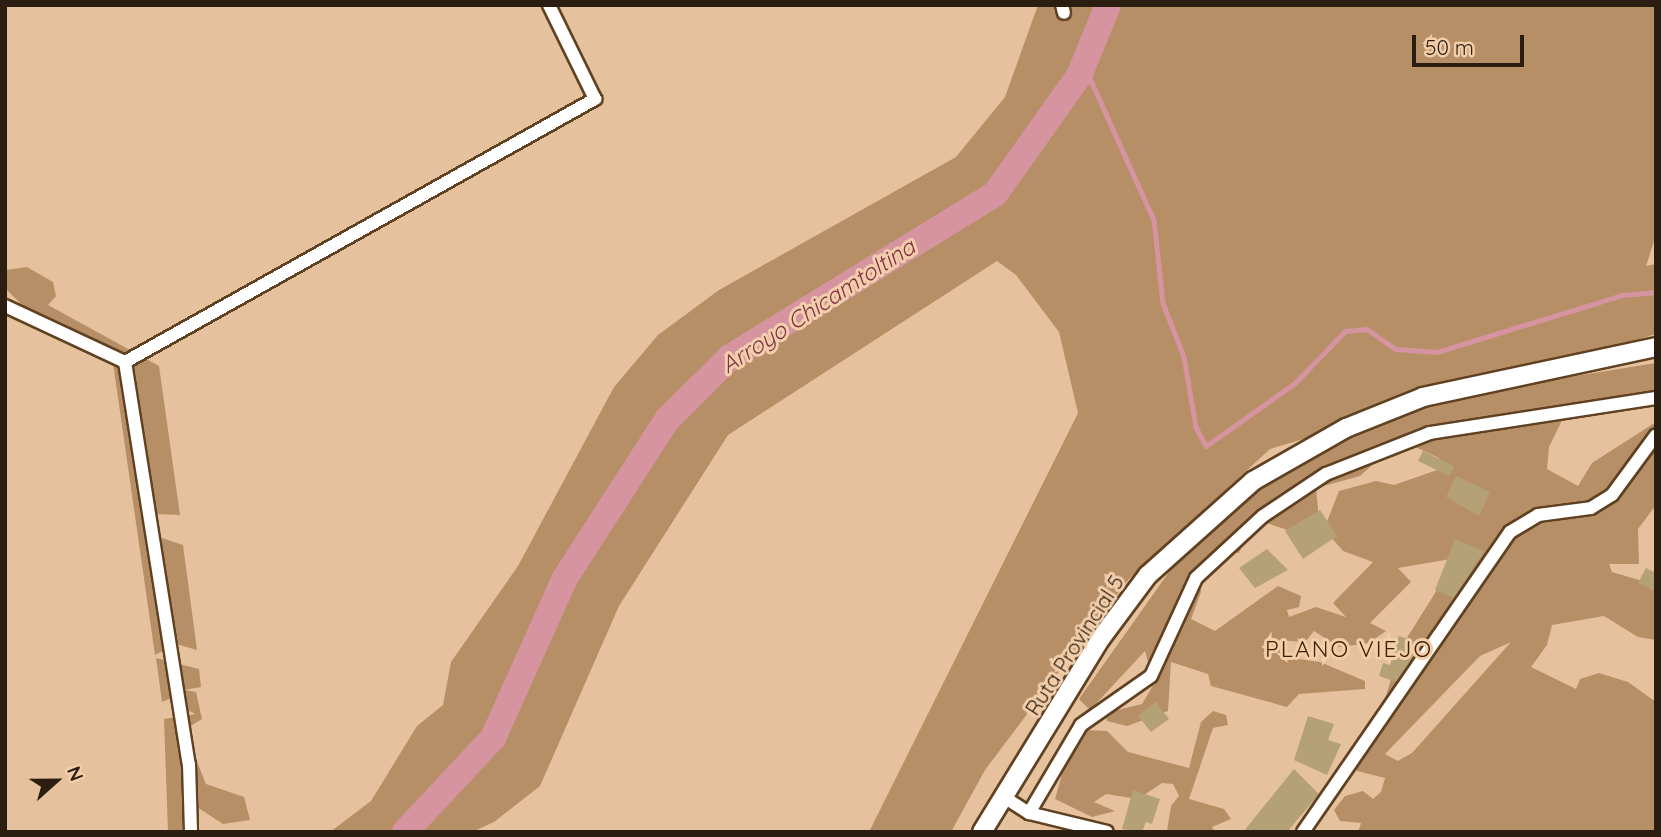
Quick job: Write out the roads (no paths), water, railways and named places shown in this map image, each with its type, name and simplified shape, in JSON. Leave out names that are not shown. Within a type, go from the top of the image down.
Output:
[{"type":"main road","name":"Ruta Provincial 5","points":[[982,832],[1101,638],[1148,575],[1253,481],[1346,429],[1423,397],[1656,347]]},
{"type":"street","points":[[125,362],[595,99],[549,5]]},
{"type":"street","points":[[5,306],[125,362]]},
{"type":"street","points":[[125,362],[188,764],[191,832]]},
{"type":"street","points":[[1029,813],[1081,725],[1152,676],[1196,578],[1252,524],[1326,474],[1430,433],[1656,398]]},
{"type":"street","points":[[1303,832],[1510,532],[1538,515],[1591,508],[1612,495],[1656,435]]},
{"type":"street","points":[[1003,797],[1029,813],[1107,832]]},
{"type":"waterway","name":"Arroyo Chicamtoltina","points":[[405,832],[493,738],[565,578],[667,420],[730,357],[995,194],[1079,76],[1108,5]]},
{"type":"waterway","points":[[1084,65],[1154,220],[1163,303],[1184,357],[1196,427],[1206,446],[1295,383],[1345,331],[1367,329],[1396,349],[1437,352],[1622,295],[1656,292]]},
{"type":"district","name":"PLANO VIEJO","points":[[1349,649]]}]
